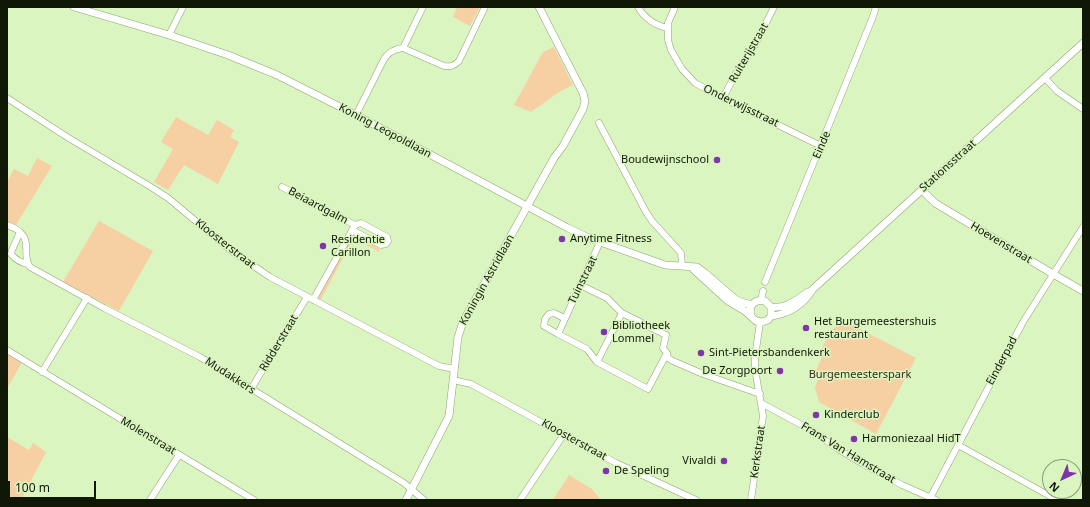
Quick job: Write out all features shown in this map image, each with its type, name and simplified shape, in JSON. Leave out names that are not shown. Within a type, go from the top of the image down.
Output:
[{"type":"main road","name":"Koning Leopoldlaan","points":[[74,7],[169,35],[228,55],[276,75],[356,115],[574,231],[600,242],[665,265],[690,266],[723,293]]},
{"type":"main road","name":"Koningin Astridlaan","points":[[406,500],[449,416],[458,337],[463,322],[583,109],[585,101],[583,93],[539,7]]},
{"type":"main road","name":"Stationsstraat","points":[[771,316],[782,315],[790,312],[803,302],[814,289],[1083,43]]},
{"type":"main road","name":"Hoevenstraat","points":[[922,190],[935,203],[1052,274],[1083,291]]},
{"type":"main road","name":"Stationsstraat","points":[[771,307],[782,308],[814,289]]},
{"type":"main road","points":[[723,293],[741,302],[752,305]]},
{"type":"main road","points":[[723,293],[735,306],[756,321],[765,322],[771,316],[771,307],[769,304],[761,300],[754,302],[750,312],[751,316]]},
{"type":"street","points":[[169,35],[183,7]]},
{"type":"street","points":[[403,48],[423,7]]},
{"type":"street","points":[[356,115],[385,57],[392,52],[403,48],[444,66],[454,65],[459,61],[485,7]]},
{"type":"street","points":[[638,7],[651,22],[667,28],[675,7]]},
{"type":"street","name":"Ruiterijstraat","points":[[723,98],[735,74],[755,45],[774,7]]},
{"type":"street","name":"Einde","points":[[765,282],[876,7]]},
{"type":"street","name":"Onderwijsstraat","points":[[667,28],[671,50],[682,69],[695,83],[821,146]]},
{"type":"street","points":[[1045,78],[1057,91],[1083,109]]},
{"type":"street","name":"Kloosterstraat","points":[[7,98],[67,137],[168,198],[245,261],[270,277],[434,364],[454,369]]},
{"type":"street","points":[[599,123],[646,212],[652,221],[681,253],[682,265]]},
{"type":"street","name":"Beiaardgalm","points":[[282,187],[353,228],[381,246],[388,242],[387,237],[361,224],[353,228],[313,300]]},
{"type":"street","points":[[7,225],[20,232],[26,242],[28,264]]},
{"type":"street","name":"Einderpad","points":[[932,499],[958,445],[1023,322],[1052,274],[1083,228]]},
{"type":"street","name":"Mudakkers","points":[[20,232],[11,254],[23,264],[28,264],[35,270],[200,357],[404,483],[424,500]]},
{"type":"street","name":"Tuinstraat","points":[[558,334],[600,242]]},
{"type":"street","points":[[580,285],[607,298],[622,313],[666,335],[663,348],[667,353],[668,358],[717,379],[760,394]]},
{"type":"street","points":[[761,300],[763,291]]},
{"type":"street","name":"Ridderstraat","points":[[251,389],[306,297]]},
{"type":"street","points":[[42,372],[87,298]]},
{"type":"street","points":[[564,318],[554,313],[549,314],[544,319],[544,324],[546,328],[587,349],[597,362],[648,389],[667,353]]},
{"type":"street","points":[[597,362],[622,313]]},
{"type":"street","name":"Kerkstraat","points":[[751,500],[763,416],[755,369],[755,357],[760,322]]},
{"type":"street","name":"Molenstraat","points":[[7,350],[254,500]]},
{"type":"street","name":"Kloosterstraat","points":[[453,380],[471,384],[616,463],[696,500]]},
{"type":"street","name":"Frans Van Hamstraat","points":[[761,403],[813,431],[838,449],[863,464],[932,499]]},
{"type":"street","points":[[520,500],[564,434]]},
{"type":"street","points":[[958,445],[1057,500]]},
{"type":"street","points":[[150,500],[179,455]]},
{"type":"green space","points":[[457,7],[480,7],[470,26],[453,17]]},
{"type":"green space","points":[[554,47],[573,85],[559,92],[531,112],[514,105],[543,52]]},
{"type":"green space","points":[[176,117],[208,135],[217,120],[234,130],[230,137],[239,142],[218,184],[184,165],[168,190],[154,182],[173,149],[161,142]]},
{"type":"green space","points":[[37,158],[52,166],[16,225],[7,221],[7,182],[14,169],[28,176]]},
{"type":"green space","points":[[99,221],[153,251],[119,311],[63,282]]},
{"type":"green space","points":[[353,234],[380,249],[379,252],[354,238],[321,299],[319,299],[320,293]]},
{"type":"green space","name":"Burgemeesterspark","points":[[843,320],[916,358],[876,434],[819,402],[815,387],[819,376],[815,373],[824,352],[821,351],[828,334]]},
{"type":"green space","points":[[9,355],[22,362],[7,389],[7,358]]},
{"type":"green space","points":[[7,437],[29,450],[33,443],[46,452],[21,500],[7,500]]},
{"type":"green space","points":[[569,475],[592,489],[601,500],[553,500]]},
{"type":"place","name":"Boudewijnschool","points":[[717,160]]},
{"type":"place","name":"Anytime Fitness","points":[[562,239]]},
{"type":"place","name":"Residentie Carillon","points":[[323,246]]},
{"type":"place","name":"Het Burgemeestershuis restaurant","points":[[806,328]]},
{"type":"place","name":"Bibliotheek Lommel","points":[[604,332]]},
{"type":"place","name":"Sint-Pietersbandenkerk","points":[[701,353]]},
{"type":"place","name":"De Zorgpoort","points":[[780,371]]},
{"type":"place","name":"Kinderclub","points":[[816,415]]},
{"type":"place","name":"Harmoniezaal HidT","points":[[854,439]]},
{"type":"place","name":"Vivaldi","points":[[724,461]]},
{"type":"place","name":"De Speling","points":[[606,471]]}]
